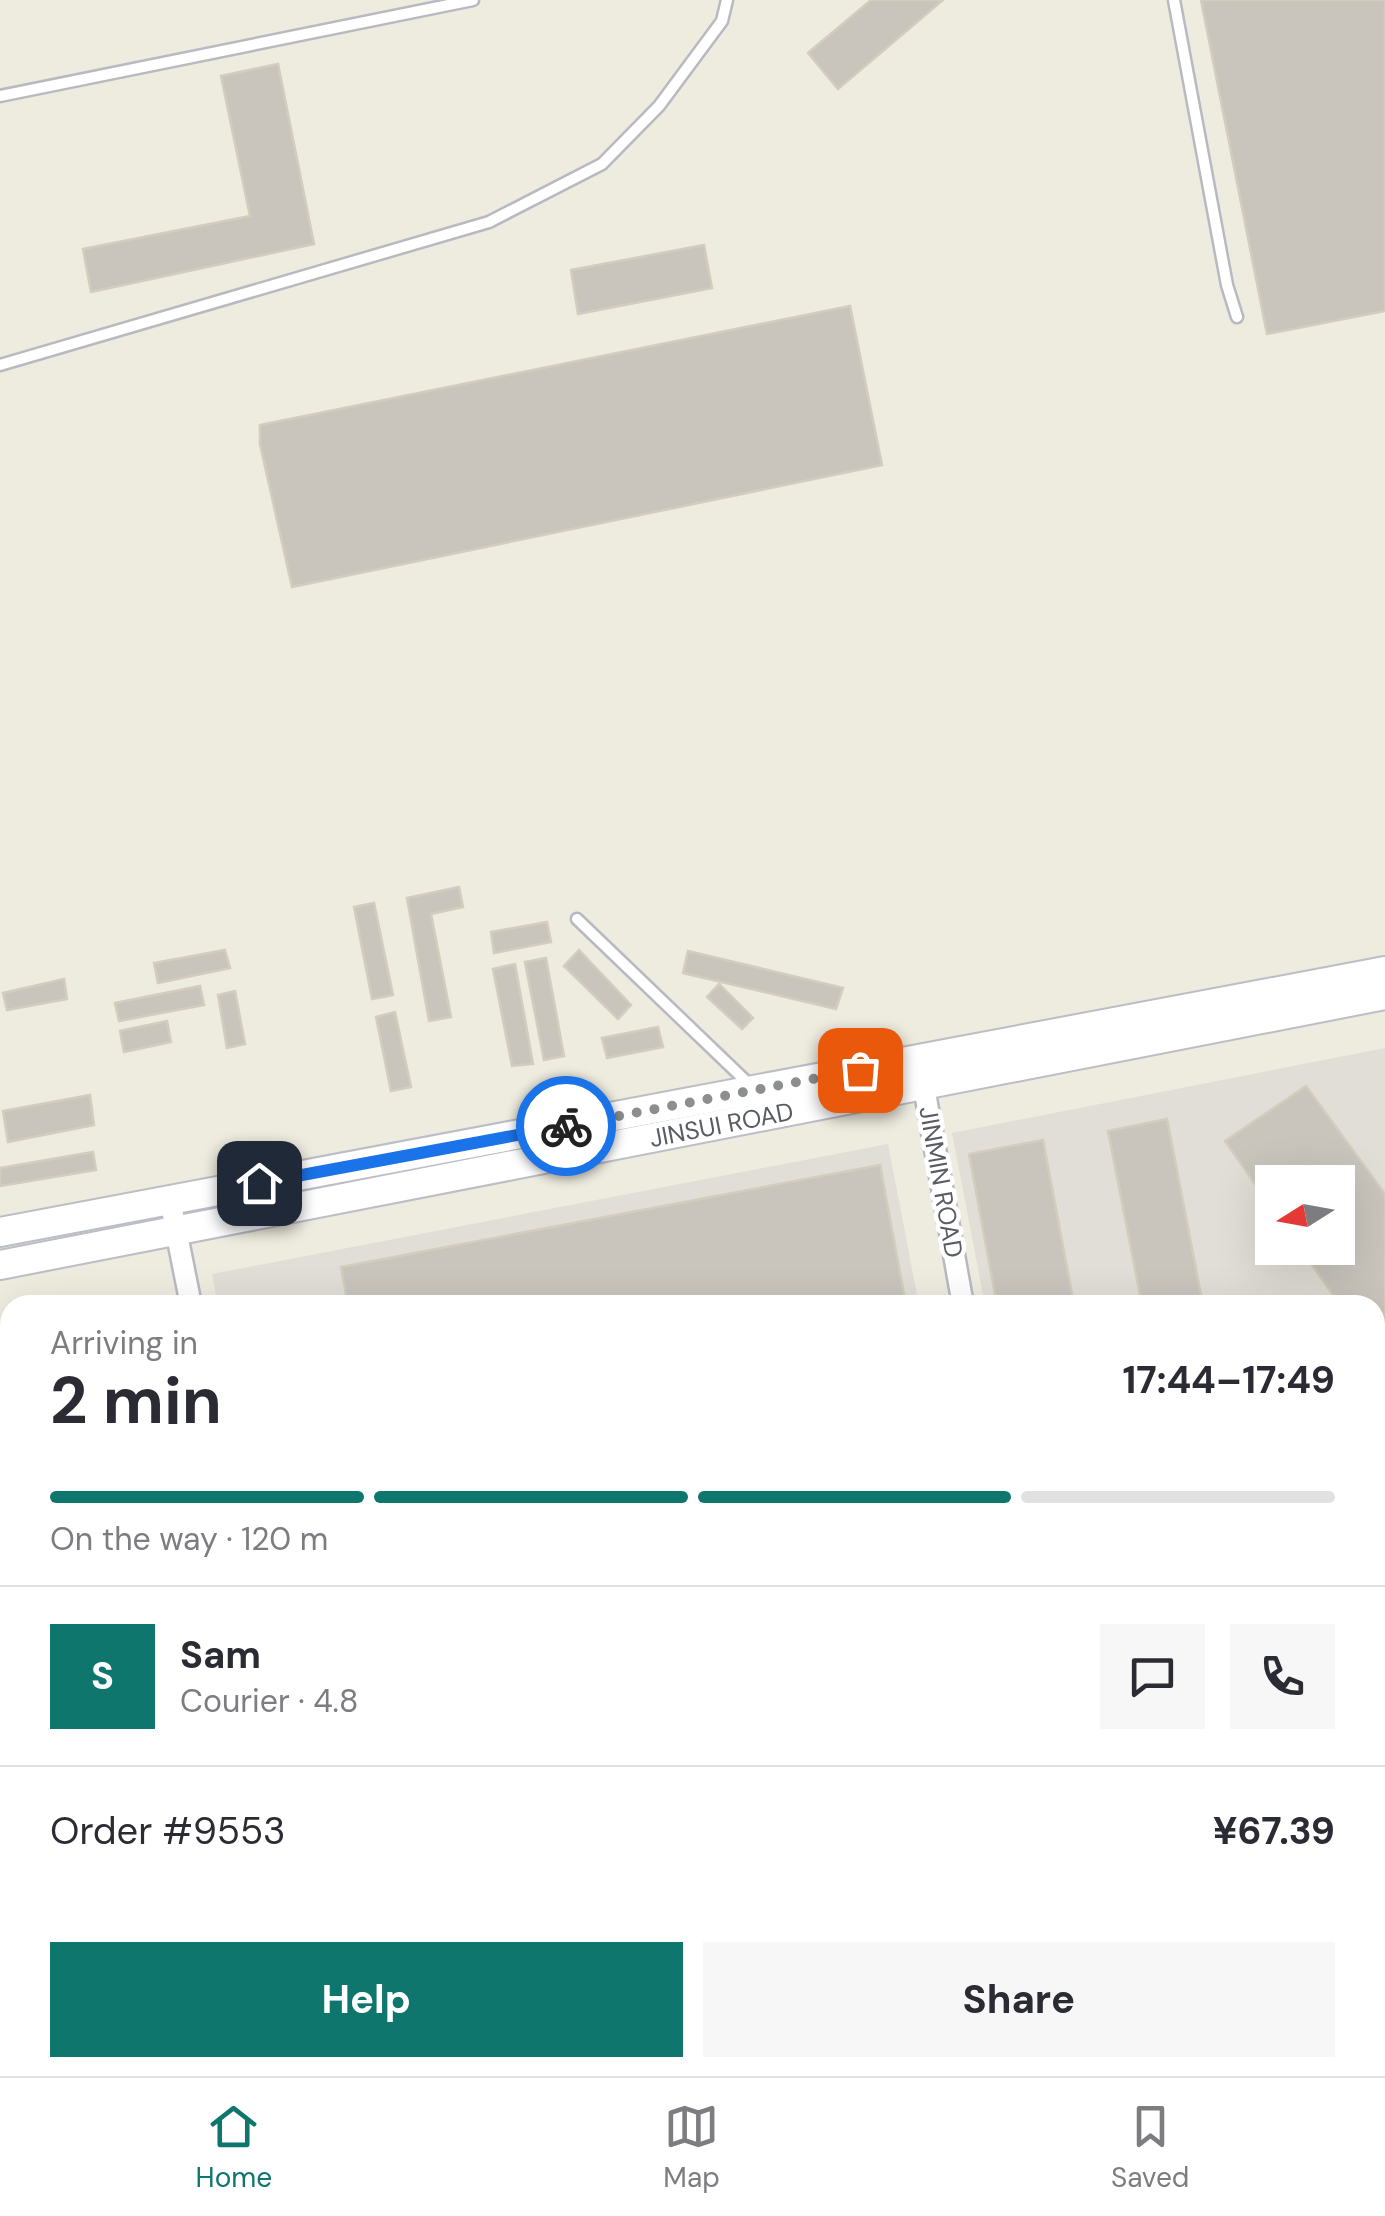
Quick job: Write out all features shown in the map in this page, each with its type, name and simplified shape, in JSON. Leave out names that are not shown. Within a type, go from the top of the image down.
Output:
[{"type":"street","name":"JINSUI ROAD","points":[[0,1265],[1385,971]]},
{"type":"street","name":"JINSUI ROAD","points":[[0,1232],[756,1090],[921,1072],[1385,995]]},
{"type":"street","name":"JINMIN ROAD","points":[[921,1072],[961,1295]]},
{"type":"street","points":[[170,1200],[189,1295]]},
{"type":"lane","points":[[0,96],[473,0]]},
{"type":"lane","points":[[0,365],[489,222],[602,164],[659,106],[722,21],[727,0]]},
{"type":"lane","points":[[1174,0],[1227,285],[1237,317]]},
{"type":"lane","points":[[578,919],[756,1090]]},
{"type":"shaded area","points":[[1385,1048],[1385,1295],[983,1295],[952,1133]]},
{"type":"shaded area","points":[[888,1144],[917,1295],[216,1295],[212,1274]]},
{"type":"building","points":[[871,0],[943,0],[838,89],[808,53]]},
{"type":"building","points":[[1201,0],[1385,0],[1385,311],[1267,334]]},
{"type":"building","points":[[278,64],[314,244],[91,292],[83,249],[250,216],[221,76]]},
{"type":"building","points":[[704,245],[712,288],[578,314],[571,270]]},
{"type":"building","points":[[850,306],[882,465],[292,587],[260,444],[260,425]]},
{"type":"building","points":[[459,887],[463,907],[431,914],[451,1017],[429,1021],[407,898]]},
{"type":"building","points":[[374,903],[393,995],[372,999],[354,907]]},
{"type":"building","points":[[547,922],[551,942],[494,953],[491,932]]},
{"type":"building","points":[[225,950],[230,968],[158,983],[154,963]]},
{"type":"building","points":[[579,950],[631,1005],[618,1019],[564,966]]},
{"type":"building","points":[[688,951],[843,988],[836,1009],[683,973]]},
{"type":"building","points":[[546,958],[564,1056],[544,1060],[525,962]]},
{"type":"building","points":[[515,964],[533,1064],[512,1066],[493,969]]},
{"type":"building","points":[[64,979],[67,999],[7,1010],[3,993]]},
{"type":"building","points":[[719,984],[753,1018],[742,1029],[707,997]]},
{"type":"building","points":[[200,986],[204,1005],[119,1021],[115,1003]]},
{"type":"building","points":[[235,991],[245,1044],[227,1048],[218,995]]},
{"type":"building","points":[[395,1012],[411,1087],[391,1091],[376,1017]]},
{"type":"building","points":[[167,1021],[171,1042],[124,1052],[120,1031]]},
{"type":"building","points":[[658,1027],[663,1047],[607,1058],[602,1038]]},
{"type":"building","points":[[1306,1086],[1385,1194],[1385,1295],[1333,1295],[1312,1265],[1355,1265],[1355,1165],[1255,1165],[1255,1184],[1225,1141]]},
{"type":"building","points":[[90,1095],[94,1125],[8,1142],[3,1111]]},
{"type":"building","points":[[1167,1119],[1201,1295],[1140,1295],[1108,1131]]},
{"type":"building","points":[[1043,1140],[1072,1295],[995,1295],[969,1154]]},
{"type":"building","points":[[93,1152],[96,1170],[0,1186],[0,1168]]},
{"type":"building","points":[[880,1165],[904,1295],[346,1295],[341,1267]]},
{"type":"way so far","points":[[566,1126],[860,1070]]},
{"type":"route","points":[[259,1183],[566,1126]]}]
